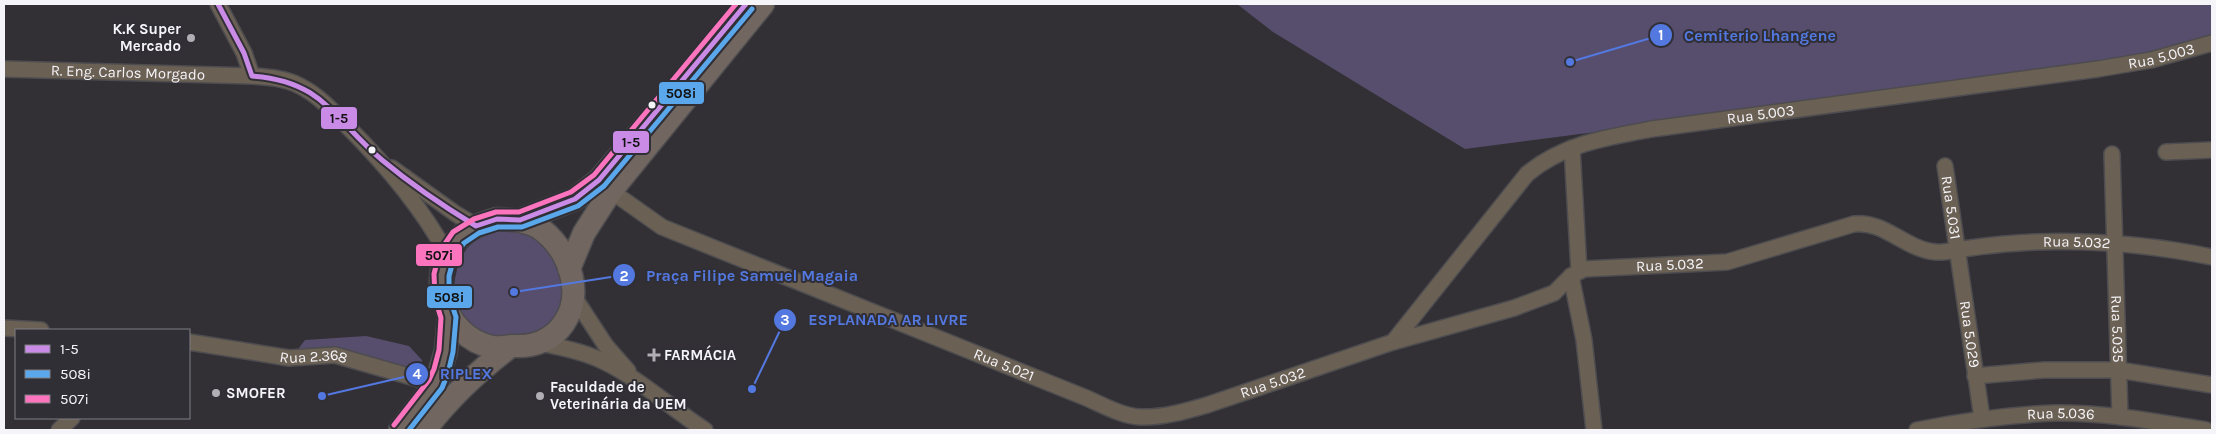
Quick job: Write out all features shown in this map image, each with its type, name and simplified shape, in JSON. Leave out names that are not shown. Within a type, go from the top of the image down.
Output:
[{"type":"highway","points":[[520,220],[575,199],[599,180],[746,4]]},
{"type":"highway","points":[[570,269],[584,233],[611,191],[763,4]]},
{"type":"highway","points":[[497,219],[520,220],[537,227],[551,238],[562,252],[570,269],[574,297],[570,312],[563,324],[553,335],[540,343],[526,346],[493,347],[476,341],[461,331],[449,317],[442,297],[441,282],[447,254],[459,237],[476,226],[497,219]]},
{"type":"highway","points":[[400,430],[436,384],[446,351],[449,317]]},
{"type":"highway","points":[[425,430],[462,386],[511,346]]},
{"type":"street","points":[[218,4],[244,53],[252,76]]},
{"type":"street","name":"Rua 5.003","points":[[1393,342],[1527,174],[1537,166],[1592,140],[1652,129],[2142,62],[2212,43]]},
{"type":"street","name":"R. Eng. Carlos Morgado","points":[[4,69],[277,78],[299,85],[322,100],[381,160]]},
{"type":"street","points":[[1572,148],[1575,273],[1594,430]]},
{"type":"street","points":[[2166,152],[2212,150]]},
{"type":"street","name":"Rua 5.035","points":[[2112,154],[2120,416]]},
{"type":"street","points":[[381,160],[456,214],[476,226]]},
{"type":"street","points":[[381,160],[436,233],[447,254]]},
{"type":"street","name":"Rua 5.031","points":[[1945,166],[1956,250]]},
{"type":"street","name":"Rua 5.021","points":[[611,191],[662,227],[1127,414],[1142,424]]},
{"type":"street","name":"Rua 5.032","points":[[1142,424],[1207,405],[1393,342],[1477,320],[1523,305],[1554,293],[1575,273],[1727,262],[1864,222],[1920,248],[1935,252],[2036,242],[2115,242],[2170,248],[2212,256]]},
{"type":"street","name":"Rua 5.029","points":[[1956,250],[1982,418]]},
{"type":"street","points":[[574,297],[620,364],[641,384],[674,410],[705,430]]},
{"type":"street","points":[[4,328],[22,329]]},
{"type":"street","name":"Rua 2.368","points":[[190,342],[289,358],[335,355],[436,384]]},
{"type":"street","points":[[540,343],[573,349],[597,358],[641,384]]},
{"type":"street","points":[[1975,376],[2044,370],[2119,370],[2212,385]]},
{"type":"street","name":"Rua 5.036","points":[[1917,430],[1982,418],[2055,413],[2120,416],[2206,430]]},
{"type":"street","points":[[59,430],[71,419]]},
{"type":"shaded area","points":[[1237,4],[2212,4],[2212,38],[2097,67],[1465,149],[1273,32]]},
{"type":"shaded area","points":[[521,226],[569,269],[556,331],[479,340],[460,313],[455,300],[455,281],[459,262],[464,252],[479,238],[488,233]]},
{"type":"shaded area","points":[[366,336],[409,346],[422,360],[419,384],[296,352],[305,340]]},
{"type":"transit line","name":"1-5","points":[[218,4],[244,53],[252,76],[276,79],[296,85],[312,94],[326,104],[365,145],[393,169],[428,195],[476,226],[497,219],[520,220],[575,199],[599,180],[746,4]]},
{"type":"transit line","name":"507i","points":[[394,425],[429,380],[434,369],[439,350],[441,318],[435,298],[434,274],[440,251],[453,232],[474,219],[496,212],[519,212],[571,192],[594,175],[736,4]]},
{"type":"transit line","name":"508i","points":[[409,430],[442,388],[448,373],[453,352],[456,317],[449,296],[449,276],[454,257],[464,243],[479,233],[498,227],[522,227],[578,206],[604,186],[752,9]]},
{"type":"place","name":"K.K Super Mercado","points":[[191,38]]},
{"type":"place","name":"Cemiterio Lhangene","points":[[1570,62]]},
{"type":"place","name":"Praça Filipe Samuel Magaia","points":[[514,292]]},
{"type":"place","name":"FARMÁCIA","points":[[654,355]]},
{"type":"place","name":"ESPLANADA AR LIVRE","points":[[752,389]]},
{"type":"place","name":"SMOFER","points":[[216,393]]},
{"type":"place","name":"RIPLEX","points":[[322,396]]},
{"type":"place","name":"Faculdade de Veterinária da UEM","points":[[540,396]]}]
